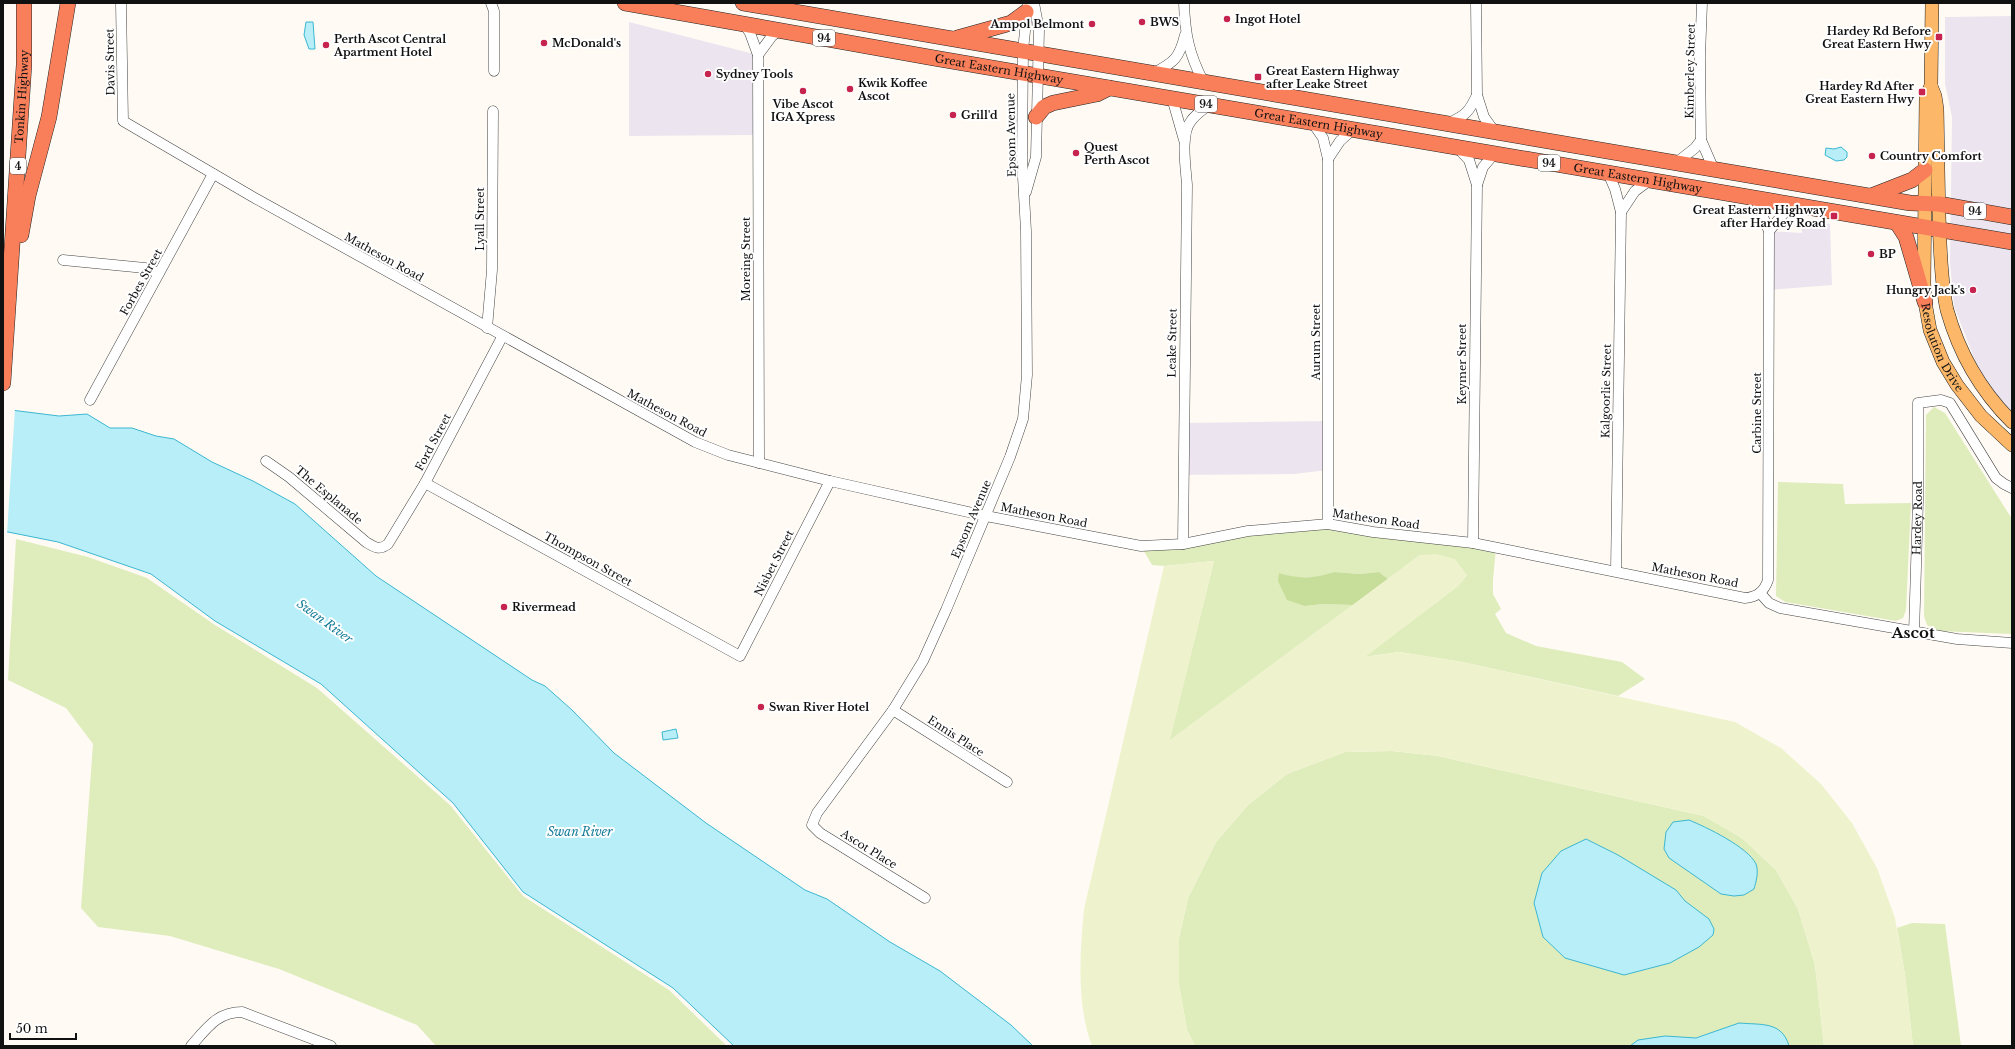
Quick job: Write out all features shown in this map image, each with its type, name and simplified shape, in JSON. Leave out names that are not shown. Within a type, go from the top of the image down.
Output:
[{"type":"highway","name":"Tonkin Highway","points":[[3,382],[24,65],[24,3]]},
{"type":"highway","points":[[6,329],[28,196],[49,117],[68,3]]},
{"type":"highway","name":"Great Eastern Highway","points":[[625,3],[671,7],[779,31],[2012,242]]},
{"type":"highway","name":"Great Eastern Highway","points":[[743,3],[775,6],[953,39],[1714,170],[1870,196],[2012,217]]},
{"type":"highway","points":[[953,39],[1011,24],[1029,6]]},
{"type":"highway","points":[[1036,116],[1044,107],[1053,103],[1097,94],[1110,87]]},
{"type":"highway","points":[[1870,196],[1912,180],[1924,170]]},
{"type":"highway","points":[[1897,222],[1906,237],[1925,302]]},
{"type":"main road","points":[[1932,3],[1931,86],[1935,96],[1937,109],[1932,204]]},
{"type":"main road","points":[[1931,86],[1926,97],[1924,170],[1932,204]]},
{"type":"main road","name":"Resolution Drive","points":[[1932,204],[1924,227],[1925,302],[1932,337],[1948,372],[1981,416],[2012,445]]},
{"type":"main road","name":"Resolution Drive","points":[[1932,204],[1939,230],[1944,296],[1957,338],[1970,368],[1984,390],[2012,422]]},
{"type":"street","name":"Davis Street","points":[[122,3],[123,121]]},
{"type":"street","points":[[1154,74],[1172,63],[1181,53],[1185,33],[1184,3]]},
{"type":"street","points":[[1476,3],[1477,95],[1481,109],[1494,131]]},
{"type":"street","name":"Kimberley Street","points":[[1702,3],[1700,56],[1701,140],[1714,170]]},
{"type":"street","points":[[494,71],[495,6]]},
{"type":"street","name":"Epsom Avenue","points":[[1025,196],[1036,157],[1036,116],[1030,73],[1023,50],[1029,6]]},
{"type":"street","name":"Epsom Avenue","points":[[817,813],[893,710],[923,661],[986,516],[1010,457],[1023,419],[1028,376],[1025,196],[1022,159],[1030,73],[1038,53],[1039,30],[1029,6]]},
{"type":"street","name":"Moreing Street","points":[[744,24],[750,33],[758,55],[759,463]]},
{"type":"street","points":[[758,55],[770,39],[779,31]]},
{"type":"street","points":[[1185,33],[1192,58],[1203,81]]},
{"type":"street","points":[[1450,124],[1463,117],[1470,111],[1477,95]]},
{"type":"street","name":"Leake Street","points":[[1172,98],[1184,142],[1187,185],[1182,544]]},
{"type":"street","name":"Leake Street","points":[[1184,142],[1187,127],[1191,121],[1210,104]]},
{"type":"street","name":"Lyall Street","points":[[488,328],[492,270],[493,111]]},
{"type":"street","name":"Matheson Road","points":[[123,121],[213,174],[502,336],[695,442],[728,455],[830,481],[986,516],[1140,546],[1182,544],[1248,531],[1328,524],[1372,532],[1473,543],[1745,598],[1754,598],[1760,593]]},
{"type":"street","name":"Aurum Street","points":[[1312,122],[1323,138],[1328,159],[1328,524]]},
{"type":"street","points":[[1328,159],[1340,141],[1353,129]]},
{"type":"street","points":[[1676,163],[1695,148],[1701,140]]},
{"type":"street","name":"Keymer Street","points":[[1457,147],[1469,160],[1476,185],[1473,543]]},
{"type":"street","name":"Keymer Street","points":[[1476,185],[1483,167],[1495,153]]},
{"type":"street","name":"Kalgoorlie Street","points":[[1608,173],[1615,189],[1621,212],[1616,572]]},
{"type":"street","name":"Forbes Street","points":[[90,400],[213,174]]},
{"type":"street","points":[[1621,212],[1635,191],[1650,180]]},
{"type":"street","name":"Carbine Street","points":[[1756,198],[1769,231],[1768,580],[1760,593]]},
{"type":"street","points":[[1769,231],[1784,213],[1796,205]]},
{"type":"street","points":[[63,260],[146,268],[159,274]]},
{"type":"street","name":"Ford Street","points":[[376,548],[382,548],[388,544],[425,483],[502,336]]},
{"type":"street","name":"Hardey Road","points":[[1914,633],[1918,501],[1918,403],[1941,400],[1950,403],[1996,478],[2012,488]]},
{"type":"street","name":"The Esplanade","points":[[266,461],[289,477],[376,548]]},
{"type":"street","name":"Nisbet Street","points":[[740,656],[830,481]]},
{"type":"street","name":"Thompson Street","points":[[425,483],[740,656]]},
{"type":"street","points":[[1760,593],[1769,603],[1780,608],[1914,633],[1957,639],[2012,643]]},
{"type":"street","name":"Ennis Place","points":[[893,710],[1007,782]]},
{"type":"street","name":"Ascot Place","points":[[817,813],[812,825],[820,833],[925,898]]},
{"type":"street","points":[[191,1046],[217,1018],[229,1012],[242,1012],[331,1046]]},
{"type":"shaded area","points":[[2012,16],[2012,416],[1981,376],[1954,306],[1950,263],[1952,117],[1945,84],[1945,17]]},
{"type":"shaded area","points":[[629,22],[758,55],[758,135],[629,136]]},
{"type":"shaded area","points":[[1800,219],[1830,224],[1832,285],[1769,290],[1769,231],[1802,233]]},
{"type":"shaded area","points":[[1328,421],[1328,470],[1294,474],[1183,475],[1184,423]]},
{"type":"green space","points":[[1934,407],[1945,413],[2012,519],[2012,634],[1938,631],[1927,625],[1924,616],[1926,415]]},
{"type":"green space","points":[[1778,482],[1843,484],[1845,504],[1911,503],[1906,610],[1903,618],[1896,621],[1785,602],[1776,596]]},
{"type":"green space","points":[[1328,524],[1496,548],[1493,594],[1501,609],[1495,614],[1506,633],[1536,646],[1622,662],[1645,679],[1618,696],[1462,662],[1399,652],[1364,657],[1458,586],[1467,575],[1420,555],[1388,579],[1379,572],[1360,574],[1334,572],[1321,577],[1292,578],[1279,573],[1305,606],[1323,604],[1353,605],[1169,741],[1214,561],[1164,566],[1152,565],[1141,546]]},
{"type":"green space","points":[[16,539],[88,557],[147,578],[215,625],[317,688],[450,805],[523,896],[669,990],[727,1046],[436,1046],[417,1025],[279,969],[170,936],[98,927],[81,908],[93,744],[66,708],[8,680]]},
{"type":"green space","points":[[1436,554],[1455,559],[1467,575],[1458,586],[1365,657],[1399,652],[1462,662],[1735,722],[1781,748],[1821,784],[1852,823],[1877,868],[1895,918],[1905,975],[1913,1046],[1824,1046],[1815,965],[1798,909],[1776,870],[1742,838],[1704,816],[1438,756],[1392,751],[1345,752],[1287,774],[1248,805],[1216,842],[1188,898],[1179,938],[1179,985],[1187,1030],[1195,1046],[1092,1046],[1083,1013],[1081,996],[1081,943],[1084,909],[1164,566],[1214,561],[1170,740],[1420,555]]},
{"type":"green space","points":[[1334,572],[1360,574],[1379,572],[1388,579],[1353,605],[1323,604],[1305,606],[1287,600],[1278,581],[1279,573],[1293,576],[1313,577]]},
{"type":"green space","points":[[1392,751],[1438,756],[1704,816],[1742,838],[1776,870],[1798,909],[1815,965],[1824,1046],[1195,1046],[1187,1030],[1179,985],[1179,938],[1188,898],[1216,842],[1248,805],[1287,774],[1345,752]]},
{"type":"green space","points":[[1912,923],[1945,924],[1961,1046],[1913,1046],[1905,975],[1897,928]]},
{"type":"water","points":[[306,22],[313,22],[315,49],[309,49],[304,35]]},
{"type":"water","points":[[1841,147],[1847,152],[1847,157],[1844,160],[1836,161],[1825,155],[1826,148],[1834,149]]},
{"type":"water","name":"Swan River","points":[[3,409],[59,416],[87,414],[110,428],[132,428],[156,436],[174,439],[212,462],[253,481],[295,504],[376,576],[532,680],[545,686],[572,710],[614,753],[706,823],[805,890],[827,899],[890,942],[940,971],[1011,1025],[1033,1046],[734,1046],[673,988],[523,892],[453,803],[321,684],[215,621],[151,574],[58,542],[3,531]]},
{"type":"water","points":[[676,729],[678,738],[663,740],[662,732]]},
{"type":"water","points":[[1689,820],[1706,827],[1736,844],[1752,858],[1756,864],[1757,870],[1754,889],[1744,895],[1734,896],[1721,894],[1669,858],[1664,849],[1666,832],[1673,822]]},
{"type":"water","points":[[1586,839],[1618,855],[1676,890],[1685,901],[1709,919],[1714,929],[1713,935],[1699,947],[1670,963],[1624,975],[1565,958],[1543,937],[1534,903],[1542,873],[1561,851]]},
{"type":"water","points":[[1739,1023],[1763,1025],[1776,1028],[1786,1038],[1789,1046],[1630,1046],[1638,1040],[1665,1036],[1696,1038]]},
{"type":"pier","points":[[3,407],[15,408],[7,534],[3,533]]},
{"type":"place","name":"Ingot Hotel","points":[[1227,19]]},
{"type":"place","name":"BWS","points":[[1142,22]]},
{"type":"place","name":"Ampol Belmont","points":[[1092,24]]},
{"type":"place","name":"Hardey Rd Before Great Eastern Hwy","points":[[1939,37]]},
{"type":"place","name":"McDonald's","points":[[544,43]]},
{"type":"place","name":"Perth Ascot Central Apartment Hotel","points":[[326,45]]},
{"type":"place","name":"Sydney Tools","points":[[708,74]]},
{"type":"place","name":"Great Eastern Highway after Leake Street","points":[[1258,77]]},
{"type":"place","name":"Kwik Koffee Ascot","points":[[850,89]]},
{"type":"place","name":"Vibe Ascot IGA Xpress","points":[[803,91]]},
{"type":"place","name":"Hardey Rd After Great Eastern Hwy","points":[[1922,92]]},
{"type":"place","name":"Grill'd","points":[[953,115]]},
{"type":"place","name":"Quest Perth Ascot","points":[[1076,153]]},
{"type":"place","name":"Country Comfort","points":[[1872,156]]},
{"type":"place","name":"Great Eastern Highway after Hardey Road","points":[[1834,216]]},
{"type":"place","name":"BP","points":[[1871,254]]},
{"type":"place","name":"Hungry Jack's","points":[[1973,290]]},
{"type":"place","name":"Rivermead","points":[[504,607]]},
{"type":"place","name":"Swan River Hotel","points":[[761,707]]},
{"type":"district","name":"Ascot","points":[[1913,632]]}]
